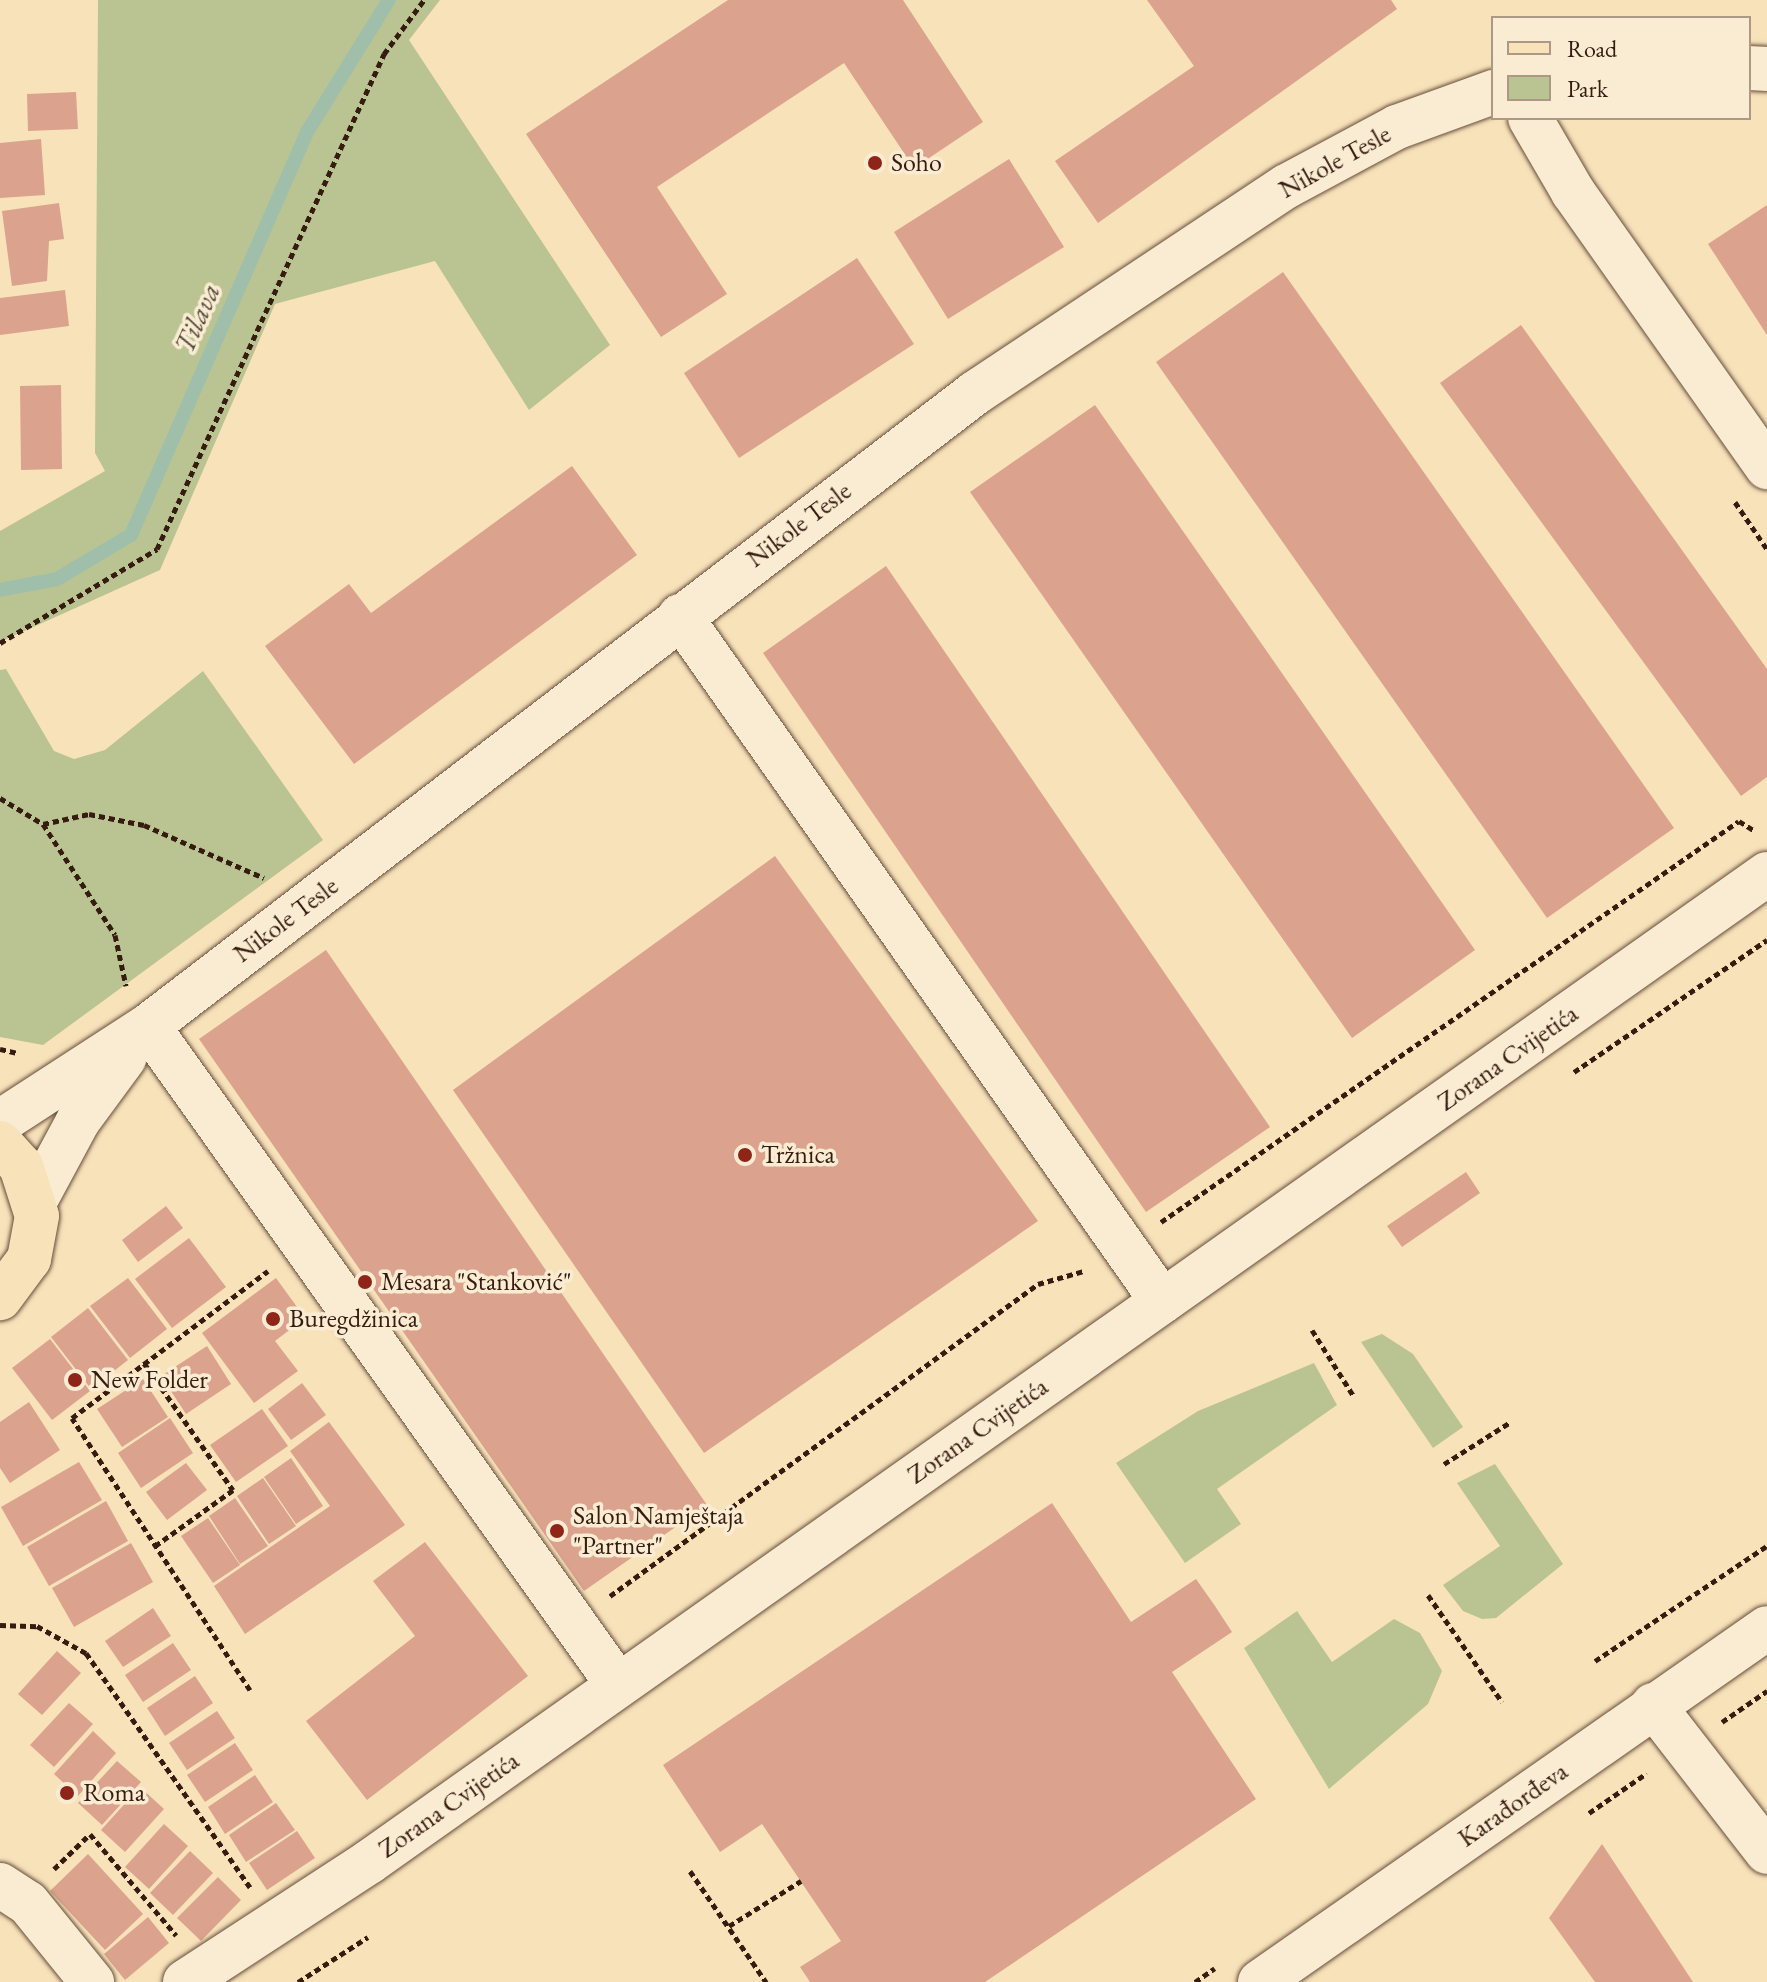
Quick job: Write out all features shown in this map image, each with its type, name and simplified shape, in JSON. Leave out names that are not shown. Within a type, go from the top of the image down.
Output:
[{"type":"main road","points":[[0,1143],[21,1166],[35,1201],[29,1259],[0,1298]]},
{"type":"street","name":"Nikole Tesle","points":[[0,1122],[137,1009],[680,616],[975,393],[1287,186],[1397,127],[1491,93]]},
{"type":"street","points":[[1531,120],[1573,192],[1767,467]]},
{"type":"street","points":[[680,616],[1162,1301]]},
{"type":"street","name":"Zorana Cvijetića","points":[[195,1976],[618,1685],[1767,874]]},
{"type":"street","name":"Nikole Tesle","points":[[35,1201],[137,1009]]},
{"type":"street","points":[[137,1009],[618,1685]]},
{"type":"street","name":"Karađorđeva","points":[[1260,1982],[1767,1628]]},
{"type":"street","points":[[1653,1705],[1767,1852]]},
{"type":"street","points":[[11,1891],[92,1982]]},
{"type":"path","points":[[0,643],[157,549],[384,54],[424,0]]},
{"type":"path","points":[[0,798],[43,824],[115,935],[137,1009]]},
{"type":"path","points":[[43,824],[89,814],[144,825],[275,883]]},
{"type":"path","points":[[589,1646],[611,1593],[1038,1284],[1129,1254],[1151,1228],[1739,821],[1767,829]]},
{"type":"path","points":[[250,1690],[72,1418],[280,1262]]},
{"type":"path","points":[[1312,1330],[1353,1395]]},
{"type":"path","points":[[144,1363],[233,1490],[155,1546]]},
{"type":"path","points":[[1444,1464],[1509,1423]]},
{"type":"path","points":[[1595,1661],[1767,1546]]},
{"type":"path","points":[[1428,1595],[1502,1702]]},
{"type":"path","points":[[0,1625],[37,1626],[86,1653],[276,1923]]},
{"type":"path","points":[[11,1891],[90,1834],[195,1976]]},
{"type":"path","points":[[690,1871],[766,1982]]},
{"type":"path","points":[[729,1926],[801,1881]]},
{"type":"path","points":[[298,1982],[368,1937]]},
{"type":"green space","points":[[98,0],[440,0],[409,40],[610,345],[529,410],[435,261],[275,304],[160,570],[0,642],[0,531],[105,471],[95,453]]},
{"type":"green space","points":[[6,669],[54,751],[74,759],[105,750],[203,671],[323,840],[43,1045],[0,1037],[0,670]]},
{"type":"green space","points":[[1382,1334],[1413,1354],[1463,1427],[1433,1448],[1361,1342]]},
{"type":"green space","points":[[1314,1363],[1337,1405],[1217,1489],[1241,1524],[1185,1563],[1116,1463],[1198,1411]]},
{"type":"green space","points":[[1495,1464],[1563,1564],[1496,1618],[1482,1619],[1463,1611],[1443,1585],[1500,1546],[1457,1483]]},
{"type":"green space","points":[[1297,1611],[1332,1662],[1394,1619],[1420,1633],[1442,1671],[1428,1704],[1329,1789],[1244,1648]]},
{"type":"building","points":[[728,0],[903,0],[983,122],[914,168],[844,63],[657,187],[727,294],[661,337],[526,134]]},
{"type":"building","points":[[1147,0],[1391,0],[1397,9],[1098,223],[1055,161],[1194,66]]},
{"type":"building","points":[[76,92],[78,129],[28,131],[27,94]]},
{"type":"building","points":[[41,139],[45,195],[0,198],[0,143]]},
{"type":"building","points":[[1009,159],[1064,247],[948,319],[894,232]]},
{"type":"building","points":[[59,203],[64,239],[49,241],[47,281],[12,286],[2,211]]},
{"type":"building","points":[[1767,205],[1767,335],[1708,244]]},
{"type":"building","points":[[857,258],[914,344],[739,458],[684,373]]},
{"type":"building","points":[[1283,272],[1674,828],[1547,918],[1156,362]]},
{"type":"building","points":[[65,290],[69,326],[0,335],[0,298]]},
{"type":"building","points":[[1521,325],[1767,669],[1767,777],[1741,796],[1440,383]]},
{"type":"building","points":[[61,385],[62,469],[21,470],[20,386]]},
{"type":"building","points":[[1095,405],[1475,950],[1352,1038],[970,492]]},
{"type":"building","points":[[572,466],[637,555],[354,764],[265,646],[349,584],[371,613]]},
{"type":"building","points":[[886,566],[1270,1127],[1146,1212],[763,653]]},
{"type":"building","name":"Tržnica","points":[[775,856],[1038,1221],[704,1453],[453,1090]]},
{"type":"building","points":[[326,950],[707,1505],[584,1591],[199,1039]]},
{"type":"building","points":[[1466,1172],[1480,1193],[1402,1247],[1387,1226]]},
{"type":"building","points":[[166,1206],[183,1228],[138,1262],[122,1240]]},
{"type":"building","points":[[189,1238],[226,1287],[172,1328],[135,1279]]},
{"type":"building","points":[[128,1278],[167,1329],[130,1358],[90,1306]]},
{"type":"building","points":[[276,1278],[305,1318],[275,1341],[298,1371],[254,1403],[202,1333]]},
{"type":"building","points":[[88,1308],[128,1360],[91,1389],[51,1337]]},
{"type":"building","points":[[50,1339],[90,1391],[52,1420],[12,1368]]},
{"type":"building","points":[[207,1346],[231,1384],[186,1414],[161,1376]]},
{"type":"building","points":[[143,1379],[168,1417],[122,1447],[97,1409]]},
{"type":"building","points":[[302,1383],[326,1415],[291,1440],[268,1409]]},
{"type":"building","points":[[29,1402],[60,1450],[10,1483],[0,1468],[0,1422]]},
{"type":"building","points":[[262,1409],[288,1446],[236,1482],[210,1445]]},
{"type":"building","points":[[170,1418],[193,1453],[141,1488],[118,1453]]},
{"type":"building","points":[[329,1422],[405,1525],[245,1634],[214,1586],[330,1506],[290,1451]]},
{"type":"building","points":[[291,1458],[323,1506],[296,1524],[264,1477]]},
{"type":"building","points":[[79,1462],[102,1500],[23,1546],[1,1507]]},
{"type":"building","points":[[186,1463],[207,1490],[167,1520],[146,1492]]},
{"type":"building","points":[[263,1478],[296,1526],[269,1544],[237,1496]]},
{"type":"building","points":[[235,1498],[268,1546],[240,1564],[209,1516]]},
{"type":"building","points":[[106,1501],[128,1541],[49,1586],[27,1547]]},
{"type":"building","points":[[1052,1503],[1131,1622],[1196,1579],[1215,1606],[1232,1632],[1172,1672],[1256,1799],[985,1982],[810,1982],[800,1967],[841,1941],[762,1824],[720,1852],[663,1765]]},
{"type":"building","points":[[208,1518],[240,1565],[213,1583],[181,1536]]},
{"type":"building","points":[[425,1542],[528,1676],[367,1800],[306,1721],[415,1636],[373,1581]]},
{"type":"building","points":[[131,1543],[153,1582],[74,1627],[52,1588]]},
{"type":"building","points":[[153,1608],[171,1636],[123,1667],[105,1641]]},
{"type":"building","points":[[173,1643],[191,1670],[143,1702],[125,1675]]},
{"type":"building","points":[[57,1651],[81,1673],[42,1715],[18,1694]]},
{"type":"building","points":[[195,1676],[213,1703],[165,1736],[147,1708]]},
{"type":"building","points":[[69,1703],[93,1724],[54,1767],[30,1745]]},
{"type":"building","points":[[217,1711],[235,1738],[187,1770],[169,1743]]},
{"type":"building","points":[[93,1731],[116,1753],[78,1796],[54,1774]]},
{"type":"building","points":[[235,1743],[253,1770],[205,1802],[187,1775]]},
{"type":"building","points":[[117,1761],[141,1782],[102,1825],[78,1803]]},
{"type":"building","points":[[255,1775],[273,1802],[225,1834],[208,1807]]},
{"type":"building","points":[[140,1787],[164,1809],[125,1852],[101,1830]]},
{"type":"building","points":[[276,1803],[295,1830],[246,1862],[229,1835]]},
{"type":"building","points":[[164,1824],[188,1846],[149,1889],[125,1867]]},
{"type":"building","points":[[297,1831],[315,1858],[267,1890],[249,1863]]},
{"type":"building","points":[[1602,1844],[1693,1982],[1595,1982],[1549,1918]]},
{"type":"building","points":[[190,1851],[213,1873],[173,1915],[150,1893]]},
{"type":"building","points":[[88,1854],[143,1914],[105,1950],[50,1891]]},
{"type":"building","points":[[218,1877],[241,1900],[201,1941],[177,1918]]},
{"type":"building","points":[[148,1917],[169,1943],[125,1980],[104,1954]]},
{"type":"waterway","name":"Tilava","points":[[0,590],[57,579],[131,535],[307,132],[389,0]]},
{"type":"place","name":"Soho","points":[[875,163]]},
{"type":"place","name":"Tržnica","points":[[745,1155]]},
{"type":"place","name":"Mesara \"Stanković\"","points":[[365,1282]]},
{"type":"place","name":"Buregdžinica","points":[[273,1319]]},
{"type":"place","name":"New Folder","points":[[75,1380]]},
{"type":"place","name":"Salon Namještaja \"Partner\"","points":[[557,1531]]},
{"type":"place","name":"Roma","points":[[67,1793]]}]
